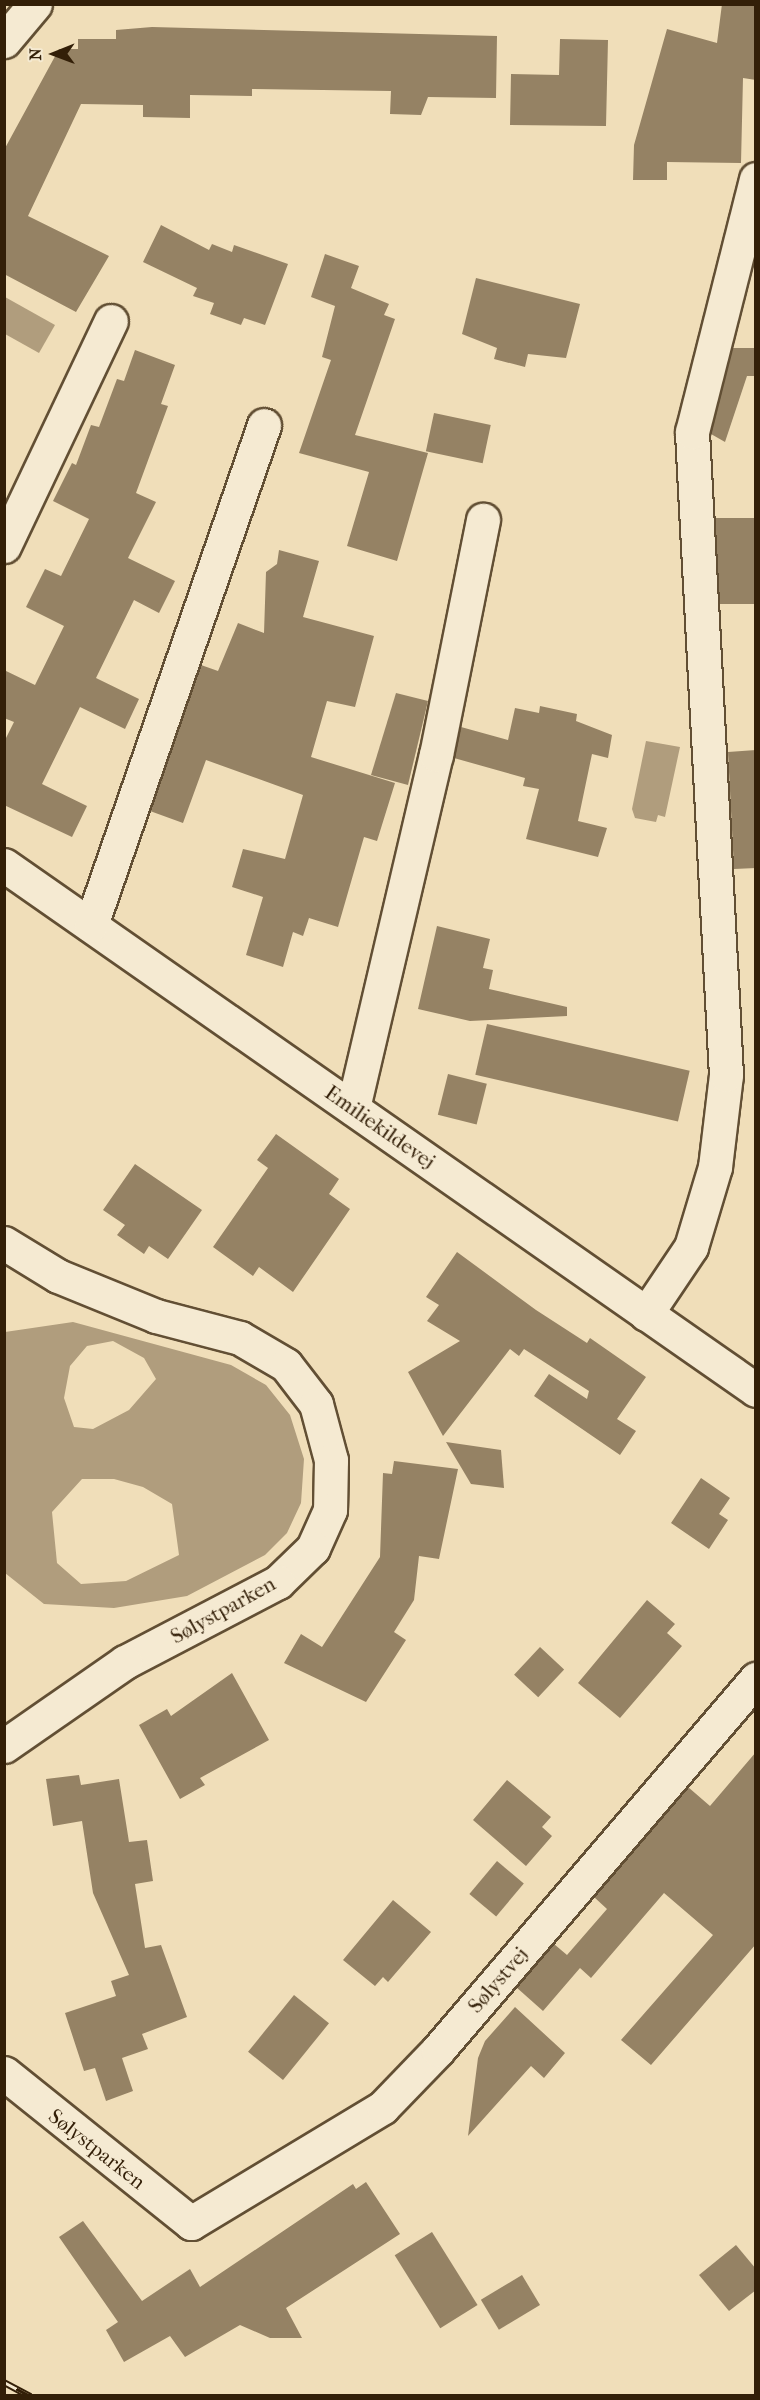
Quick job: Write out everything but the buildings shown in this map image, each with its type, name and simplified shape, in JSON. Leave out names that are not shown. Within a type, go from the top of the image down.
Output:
[{"type":"street","points":[[4,41],[35,4]]},
{"type":"street","points":[[646,1314],[691,1246],[715,1167],[726,1075],[692,432],[756,179]]},
{"type":"street","points":[[4,546],[111,321]]},
{"type":"street","points":[[91,925],[264,425]]},
{"type":"street","points":[[353,1108],[436,755],[483,520]]},
{"type":"street","name":"Emiliekildevej","points":[[4,865],[756,1390]]},
{"type":"street","name":"Sølystparken","points":[[4,1243],[58,1276],[156,1316],[240,1338],[286,1365],[316,1404],[331,1470],[330,1510],[313,1548],[278,1582],[125,1662],[4,1746]]},
{"type":"street","name":"Sølystvej","points":[[191,2223],[383,2107],[438,2050],[756,1679]]},
{"type":"street","name":"Sølystparken","points":[[4,2073],[191,2223]]},
{"type":"shaded area","points":[[5,297],[55,325],[39,353],[5,334]]},
{"type":"shaded area","points":[[646,741],[680,747],[665,817],[658,815],[656,822],[635,818],[632,809]]},
{"type":"shaded area","points":[[73,1322],[231,1365],[266,1385],[290,1415],[304,1459],[301,1503],[287,1533],[265,1555],[187,1596],[114,1608],[44,1604],[5,1573],[5,1332]],"holes":[[[113,1341],[144,1358],[156,1379],[129,1410],[93,1429],[74,1427],[64,1398],[70,1366],[87,1346]],[[82,1479],[114,1479],[143,1487],[172,1504],[179,1555],[126,1581],[81,1584],[57,1563],[52,1512]]]},
{"type":"railway","points":[[4,2382],[30,2396]]}]
